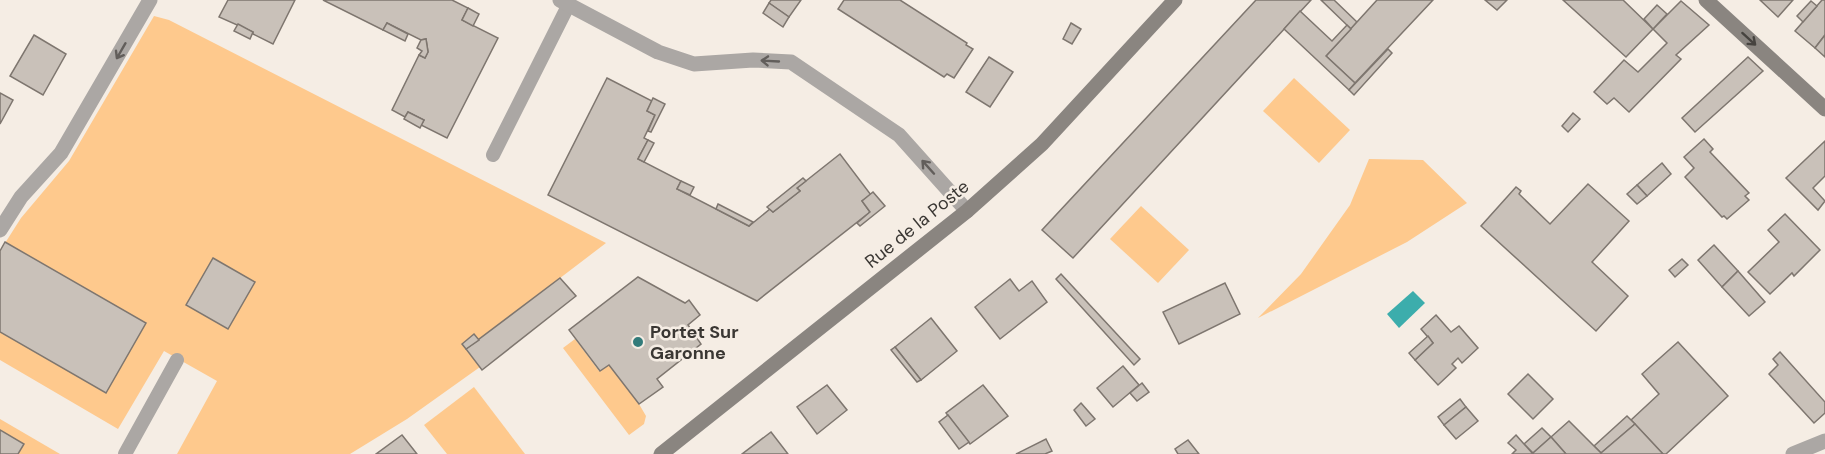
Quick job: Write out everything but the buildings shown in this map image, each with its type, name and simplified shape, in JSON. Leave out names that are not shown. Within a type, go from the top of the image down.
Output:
[{"type":"street","points":[[0,230],[21,197],[62,153],[150,0]]},
{"type":"street","name":"Rue de la Poste","points":[[661,454],[967,211],[1042,144],[1175,0]]},
{"type":"street","points":[[1706,0],[1825,109]]},
{"type":"street","points":[[563,1],[658,52],[694,64],[753,60],[791,62],[899,135],[967,211]]},
{"type":"street","points":[[1793,454],[1825,441]]},
{"type":"lane","points":[[493,155],[563,1]]},
{"type":"lane","points":[[125,454],[177,360]]},
{"type":"shaded area","points":[[154,16],[169,20],[606,243],[479,340],[474,334],[462,344],[480,367],[407,419],[350,454],[177,454],[217,381],[164,351],[118,429],[0,360],[0,251],[21,218],[69,161]]},
{"type":"shaded area","points":[[1294,78],[1350,130],[1319,163],[1263,111]]},
{"type":"shaded area","points":[[1369,159],[1423,160],[1467,203],[1407,242],[1258,318],[1301,274],[1350,205]]},
{"type":"shaded area","points":[[1141,206],[1189,250],[1158,283],[1110,239]]},
{"type":"shaded area","points":[[575,339],[599,371],[609,365],[646,416],[644,424],[629,435],[563,348]]},
{"type":"shaded area","points":[[474,387],[525,454],[447,454],[424,425]]},
{"type":"shaded area","points":[[0,419],[60,454],[0,454]]},
{"type":"water","points":[[1413,291],[1425,303],[1399,328],[1387,314]]},
{"type":"place","name":"Portet Sur Garonne","points":[[638,342]]}]
